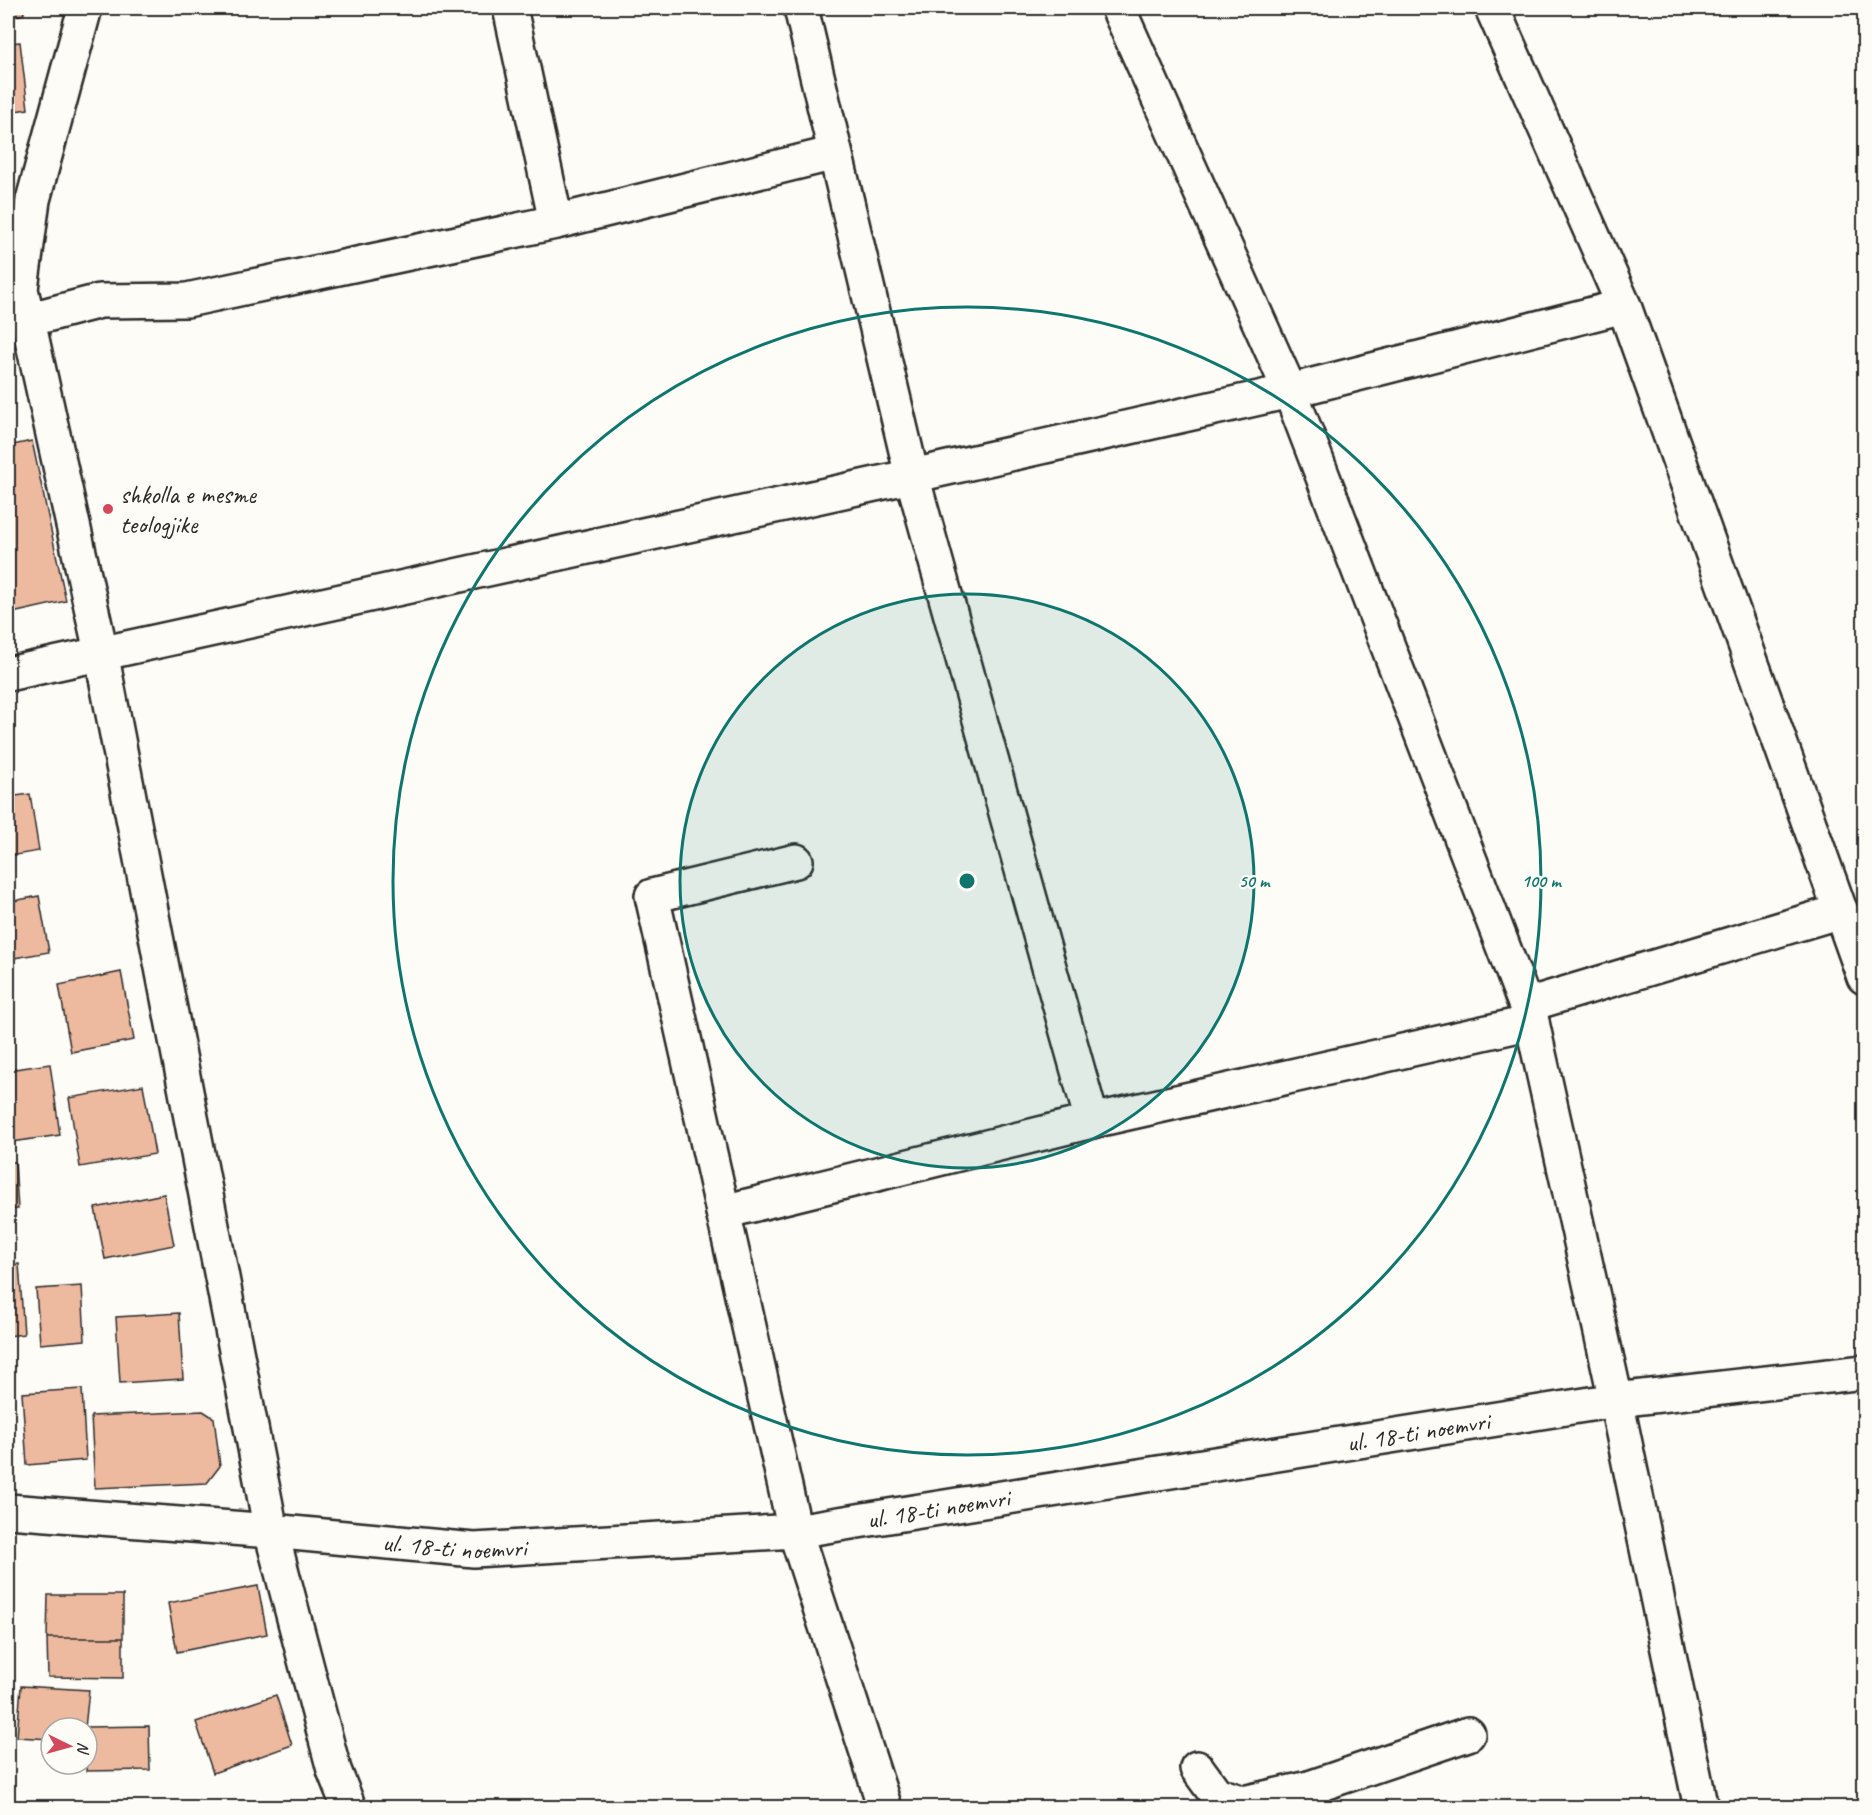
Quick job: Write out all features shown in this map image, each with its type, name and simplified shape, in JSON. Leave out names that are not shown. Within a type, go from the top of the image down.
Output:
[{"type":"street","points":[[85,8],[33,200],[21,289],[101,652],[271,1531],[334,1770],[349,1808]]},
{"type":"street","points":[[510,8],[556,222]]},
{"type":"street","points":[[801,8],[912,476],[1092,1121]]},
{"type":"street","points":[[1118,8],[1290,391],[1530,1014],[1616,1400],[1701,1808]]},
{"type":"street","points":[[1492,8],[1624,306],[1864,977]]},
{"type":"street","points":[[27,320],[100,301],[187,300],[556,222],[834,153]]},
{"type":"street","points":[[8,674],[1290,391],[1624,306]]},
{"type":"street","points":[[796,861],[652,896],[795,1531],[885,1808]]},
{"type":"street","points":[[723,1212],[1530,1014],[1841,911]]},
{"type":"street","name":"ul. 18-ti noemvri","points":[[8,1511],[271,1531],[474,1550],[795,1531],[1616,1400],[1864,1372]]},
{"type":"street","points":[[1197,1768],[1216,1794],[1244,1803],[1312,1798],[1468,1734]]},
{"type":"building","points":[[8,8],[23,8],[24,14],[8,18]]},
{"type":"building","points":[[20,42],[28,109],[8,112],[8,43]]},
{"type":"building","points":[[32,441],[66,601],[8,614],[8,446]]},
{"type":"building","points":[[30,794],[39,851],[9,856],[11,872],[8,873],[8,797]]},
{"type":"building","points":[[39,896],[49,952],[8,959],[8,902]]},
{"type":"building","points":[[121,972],[134,1040],[71,1052],[59,985]]},
{"type":"building","points":[[50,1064],[60,1135],[12,1142],[8,1109],[8,1070]]},
{"type":"building","points":[[143,1085],[155,1154],[80,1167],[69,1098]]},
{"type":"building","points":[[8,1162],[15,1162],[18,1209],[8,1210]]},
{"type":"building","points":[[164,1194],[174,1245],[105,1259],[95,1208]]},
{"type":"building","points":[[19,1264],[24,1334],[8,1336],[8,1265]]},
{"type":"building","points":[[82,1286],[85,1340],[40,1344],[36,1289]]},
{"type":"building","points":[[179,1313],[183,1379],[120,1383],[116,1317]]},
{"type":"building","points":[[82,1389],[86,1460],[27,1465],[22,1393]]},
{"type":"building","points":[[203,1411],[214,1418],[220,1466],[207,1483],[95,1488],[91,1416]]},
{"type":"building","points":[[258,1586],[267,1634],[177,1652],[168,1603]]},
{"type":"building","points":[[48,1595],[123,1595],[123,1638],[47,1638]]},
{"type":"building","points":[[47,1638],[123,1638],[123,1678],[48,1677]]},
{"type":"building","points":[[21,1686],[89,1690],[86,1716],[39,1716],[39,1738],[17,1737]]},
{"type":"building","points":[[276,1695],[292,1745],[213,1773],[196,1722]]},
{"type":"building","points":[[149,1726],[150,1770],[99,1771],[99,1727]]},
{"type":"place","name":"shkolla e mesme teologjike","points":[[108,509]]}]
